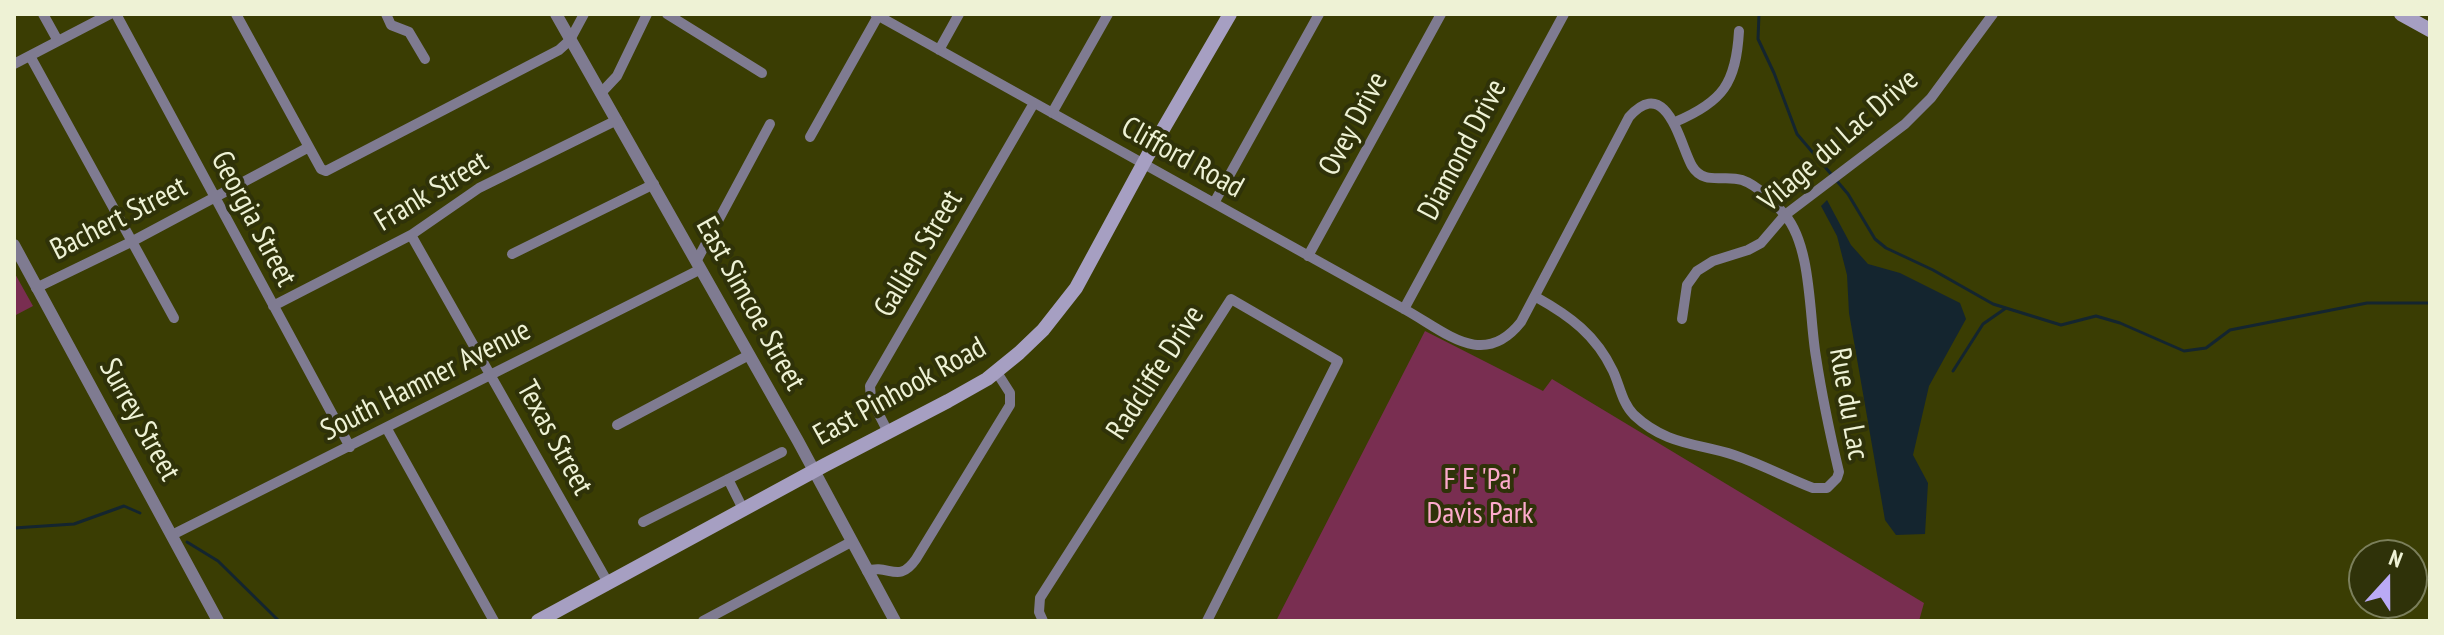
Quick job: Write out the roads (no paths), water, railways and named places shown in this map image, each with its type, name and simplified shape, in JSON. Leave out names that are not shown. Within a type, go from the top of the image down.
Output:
[{"type":"main road","name":"East Pinhook Road","points":[[538,621],[607,581],[948,401],[996,371],[1043,330],[1076,288],[1230,14]]},
{"type":"main road","points":[[2401,14],[2428,25]]},
{"type":"street","points":[[43,14],[58,41]]},
{"type":"street","points":[[14,64],[113,14]]},
{"type":"street","name":"Georgia Street","points":[[113,14],[350,447]]},
{"type":"street","points":[[236,14],[321,169],[326,171],[559,50],[570,40],[584,14]]},
{"type":"street","points":[[386,14],[391,25],[409,32],[425,59]]},
{"type":"street","name":"East Simcoe Street","points":[[556,14],[699,264],[895,621]]},
{"type":"street","points":[[601,93],[617,76],[647,14]]},
{"type":"street","points":[[667,14],[762,73]]},
{"type":"street","points":[[939,50],[959,14]]},
{"type":"street","points":[[1052,113],[1108,14]]},
{"type":"street","points":[[1214,203],[1319,14]]},
{"type":"street","name":"Ovey Drive","points":[[1308,256],[1441,14]]},
{"type":"street","name":"Diamond Drive","points":[[1404,309],[1564,14]]},
{"type":"street","name":"Vilage du Lac Drive","points":[[1682,319],[1691,277],[1713,261],[1761,243],[1785,215],[1905,124],[1931,98],[1993,14]]},
{"type":"street","points":[[810,137],[876,15]]},
{"type":"street","name":"Clifford Road","points":[[876,15],[893,18],[939,50],[1466,343],[1485,347],[1504,340],[1521,322],[1536,297]]},
{"type":"street","points":[[1536,297],[1629,117],[1644,105],[1665,109],[1675,122],[1704,109],[1723,90],[1737,61],[1739,31]]},
{"type":"street","points":[[30,56],[174,318]]},
{"type":"street","name":"Gallien Street","points":[[888,432],[871,399],[870,386],[1034,103]]},
{"type":"street","name":"Frank Street","points":[[273,306],[411,235],[479,188],[617,120]]},
{"type":"street","name":"Rue du Lac","points":[[1536,297],[1572,318],[1591,335],[1615,374],[1631,412],[1649,426],[1677,441],[1735,455],[1813,488],[1827,488],[1833,484],[1839,472],[1818,376],[1806,271],[1795,234],[1785,215],[1744,180],[1707,178],[1697,173],[1675,122]]},
{"type":"street","points":[[699,264],[770,124]]},
{"type":"street","name":"Bachert Street","points":[[36,288],[131,242],[309,147]]},
{"type":"street","points":[[512,254],[654,184]]},
{"type":"street","name":"Texas Street","points":[[411,235],[607,581]]},
{"type":"street","name":"Surrey Street","points":[[14,245],[218,621]]},
{"type":"street","name":"South Hamner Avenue","points":[[172,535],[491,376],[699,264]]},
{"type":"street","name":"Radcliffe Drive","points":[[1043,621],[1039,612],[1040,598],[1231,299],[1338,361],[1207,621]]},
{"type":"street","points":[[617,425],[749,355]]},
{"type":"street","points":[[867,571],[877,568],[901,573],[916,559],[1010,405],[1010,393],[996,371]]},
{"type":"street","points":[[387,429],[494,621]]},
{"type":"street","points":[[643,522],[782,452]]},
{"type":"street","points":[[728,479],[743,509]]},
{"type":"street","points":[[703,621],[851,542]]},
{"type":"water","points":[[1827,200],[1851,245],[1868,264],[1900,273],[1960,303],[1966,319],[1929,386],[1913,455],[1928,483],[1925,534],[1896,535],[1885,520],[1849,313],[1847,275],[1837,236],[1821,206]]},
{"type":"waterway","points":[[1759,14],[1758,39],[1797,134],[1848,194],[1875,239],[1886,248],[1993,304],[2061,325],[2096,316],[2184,351],[2206,348],[2230,330],[2367,303],[2430,303]]},
{"type":"waterway","points":[[1953,371],[1983,324],[2006,308]]},
{"type":"waterway","points":[[14,528],[74,524],[124,506],[140,513]]},
{"type":"waterway","points":[[187,542],[218,561],[279,621]]},
{"type":"park label","name":"F E 'Pa' Davis Park","points":[[1480,497]]}]
